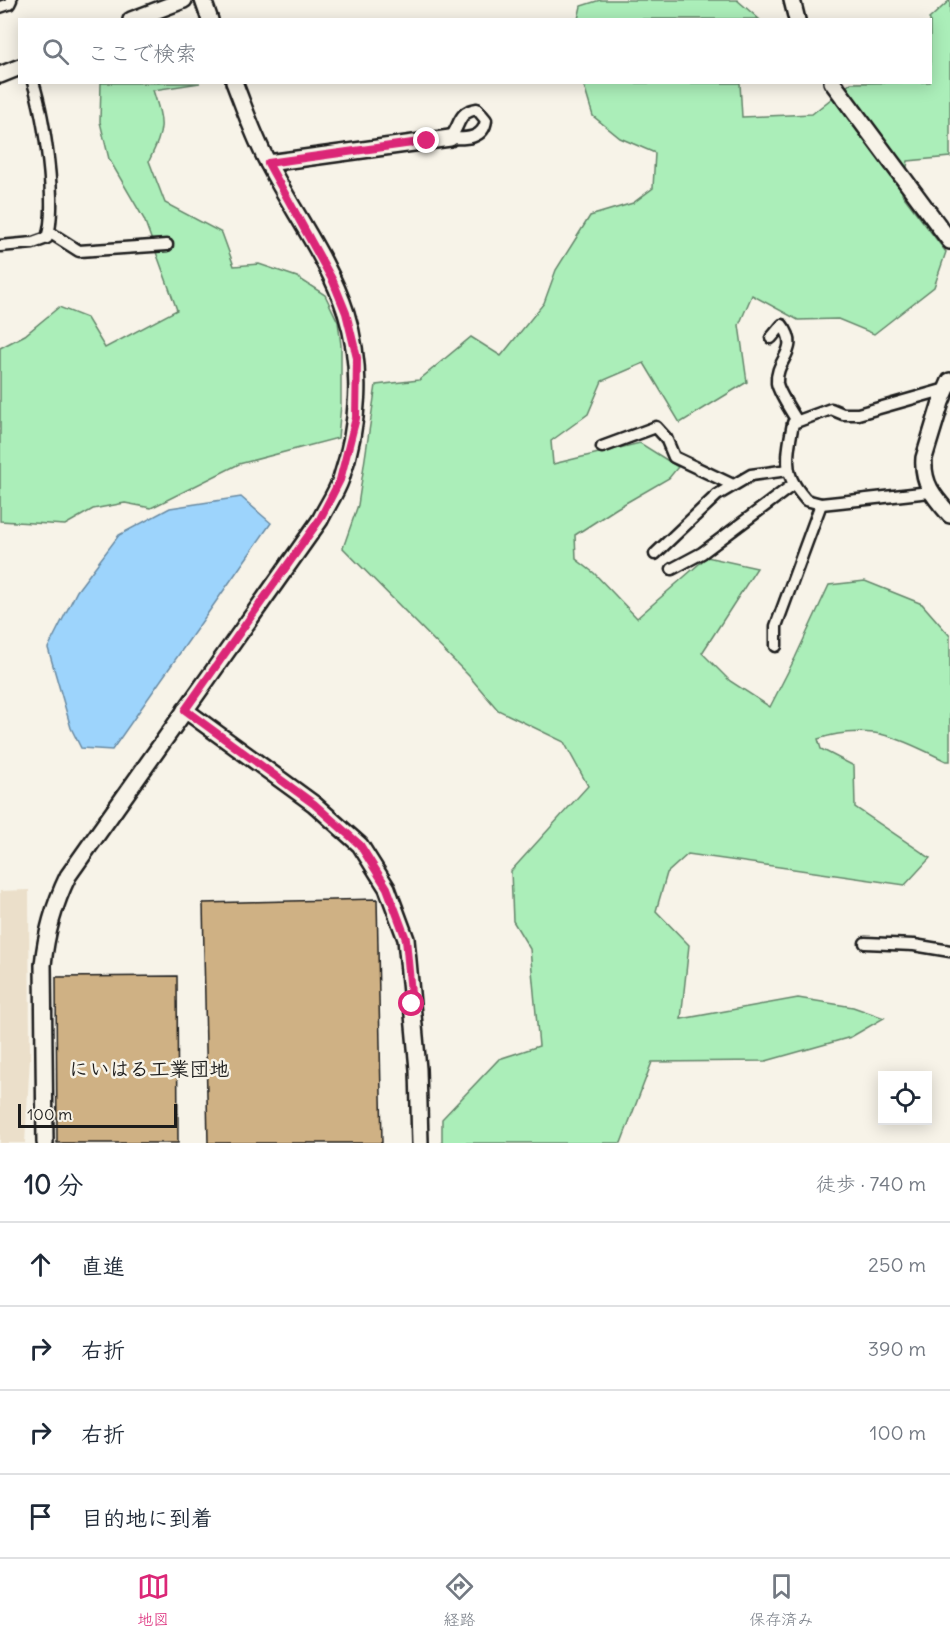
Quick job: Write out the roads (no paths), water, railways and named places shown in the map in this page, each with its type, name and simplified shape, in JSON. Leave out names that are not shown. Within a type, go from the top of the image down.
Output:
[{"type":"street","points":[[0,7],[9,4],[11,0]]},
{"type":"street","points":[[136,18],[184,0]]},
{"type":"street","points":[[203,0],[209,18]]},
{"type":"street","points":[[792,0],[796,18]]},
{"type":"street","points":[[0,75],[18,68]]},
{"type":"street","points":[[0,246],[33,243],[47,238],[51,227],[49,159],[33,84]]},
{"type":"street","points":[[45,1143],[43,964],[44,946],[54,906],[68,876],[320,519],[340,480],[356,418],[357,358],[346,313],[333,281],[268,163],[235,84]]},
{"type":"street","points":[[833,84],[950,241]]},
{"type":"street","points":[[268,163],[450,138]]},
{"type":"street","points":[[49,232],[79,251],[166,245]]},
{"type":"street","points":[[771,338],[782,325],[789,334],[789,348],[779,372],[777,384],[797,421]]},
{"type":"street","points":[[930,492],[821,504],[806,500],[794,484],[788,470],[790,436],[793,423],[831,410],[843,414],[858,414],[948,385]]},
{"type":"street","points":[[948,385],[924,458],[924,476],[930,492],[950,515]]},
{"type":"street","points":[[602,447],[656,427],[666,438],[674,457],[733,485]]},
{"type":"street","points":[[655,554],[717,495],[751,475],[788,470]]},
{"type":"street","points":[[672,569],[702,553],[794,484]]},
{"type":"street","points":[[776,646],[776,626],[821,504]]},
{"type":"street","points":[[185,710],[314,804],[360,845],[387,888],[406,939],[418,1069],[420,1143]]},
{"type":"street","points":[[865,943],[914,945],[950,951]]},
{"type":"water","points":[[241,497],[271,523],[112,750],[81,748],[71,728],[48,648],[77,591],[119,535],[170,508]]},
{"type":"district","name":"にいはる工業団地","points":[[149,1069]]}]
